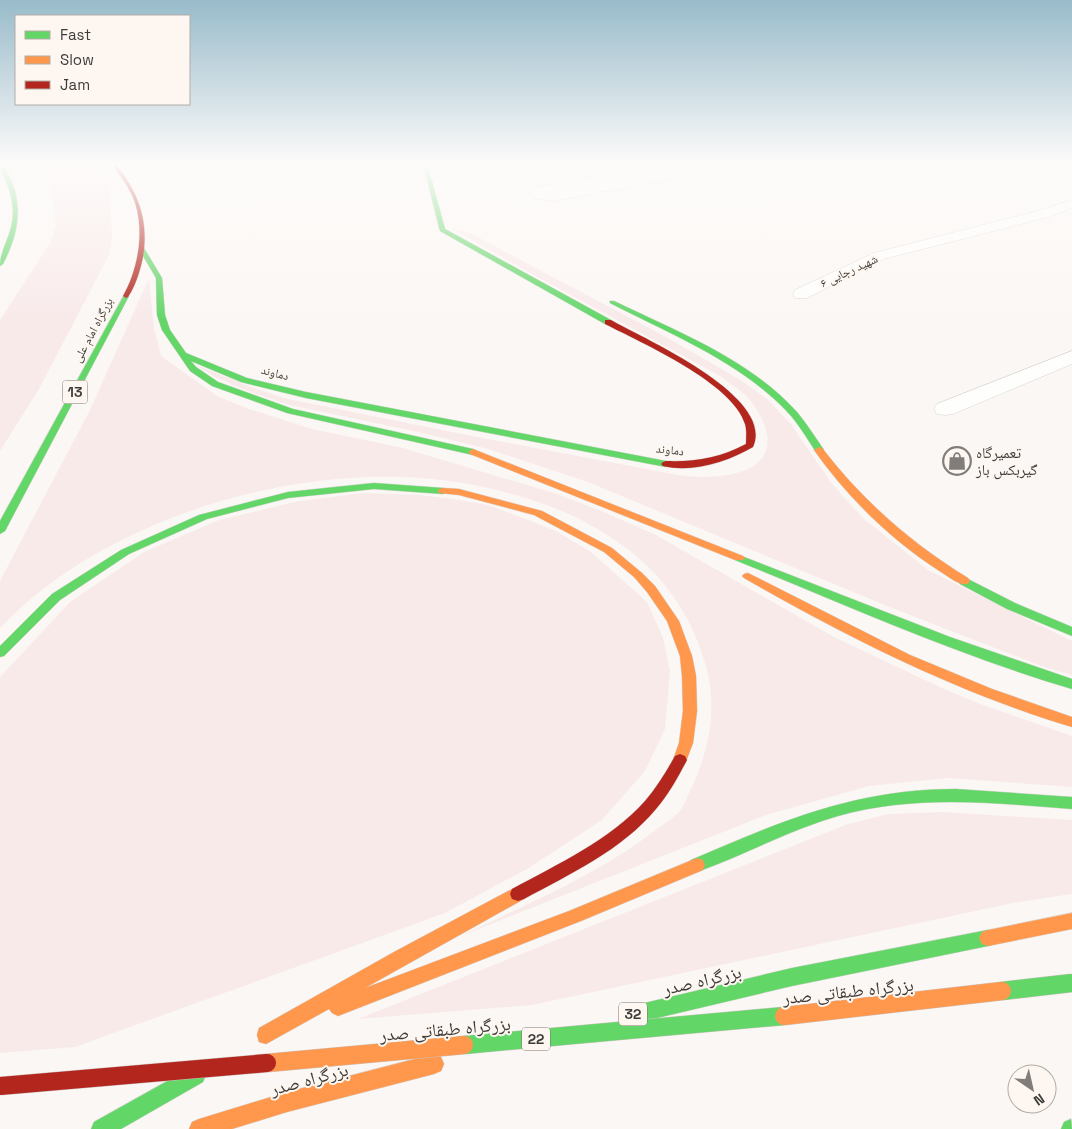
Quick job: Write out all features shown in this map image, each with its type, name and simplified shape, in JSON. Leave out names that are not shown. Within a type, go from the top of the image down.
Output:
[{"type":"main road","points":[[0,264],[9,250],[17,223],[16,216]]},
{"type":"main road","name":"بزرگراه امام علی","points":[[0,532],[132,286],[142,250],[142,216]]},
{"type":"main road","name":"دماوند","points":[[182,354],[244,380],[306,395],[664,464],[716,463],[736,455],[750,445],[751,429],[745,413],[727,394],[705,376],[442,230],[438,216]]},
{"type":"main road","points":[[142,250],[159,278],[161,314],[166,330],[193,368],[215,384],[290,411],[475,453],[1002,661],[1072,684]]},
{"type":"main road","points":[[603,298],[722,360],[765,387],[787,405],[801,422],[826,460],[862,502],[883,523],[911,546],[975,587],[1072,632]]},
{"type":"main road","points":[[0,652],[49,602],[88,573],[129,548],[150,538],[220,512],[265,500],[319,490],[363,486],[440,488],[480,496],[541,514],[571,527],[599,543],[625,562],[649,586],[668,610],[679,632],[688,658],[691,698],[686,748],[675,775],[653,805],[620,834],[544,879],[379,968],[262,1038],[652,885],[755,841],[832,811],[886,799],[915,796],[1072,804]]},
{"type":"main road","points":[[658,524],[807,611],[876,647],[967,686],[1072,722]]},
{"type":"main road","name":"بزرگراه صدر","points":[[626,1016],[792,978],[1072,921]]},
{"type":"main road","name":"بزرگراه طبقاتی صدر","points":[[0,1086],[710,1024],[1072,983]]},
{"type":"main road","name":"بزرگراه صدر","points":[[199,1129],[287,1102],[607,1020]]},
{"type":"main road","points":[[101,1129],[231,1055]]},
{"type":"street","name":"شهید رجایی ۶","points":[[801,294],[879,256],[1036,216]]},
{"type":"street","points":[[1049,216],[1065,220]]},
{"type":"street","points":[[945,409],[1072,357]]},
{"type":"shaded area","points":[[55,216],[111,216],[112,238],[109,255],[39,389],[0,451],[0,320],[50,243],[56,226]]},
{"type":"shaded area","points":[[453,229],[470,233],[666,337],[739,379],[767,399],[790,423],[832,484],[864,519],[928,570],[1072,641],[1072,675],[1044,667],[887,606],[588,482],[488,449],[289,405],[215,377],[196,365],[256,389],[288,399],[678,475],[723,476],[752,467],[762,458],[767,446],[765,425],[751,402],[735,387],[720,376]]},
{"type":"shaded area","points":[[149,278],[154,328],[161,356],[217,396],[249,409],[312,429],[403,448],[557,494],[656,535],[834,637],[944,689],[983,705],[1072,736],[1072,787],[948,778],[869,786],[766,815],[461,936],[586,875],[633,846],[672,819],[680,811],[698,774],[710,727],[711,695],[709,679],[695,636],[683,611],[650,568],[630,551],[583,521],[538,502],[480,486],[400,477],[347,478],[293,485],[238,496],[184,513],[132,535],[84,561],[39,592],[0,628],[0,581],[90,410]]},
{"type":"shaded area","points":[[363,493],[419,495],[454,499],[488,505],[523,518],[556,531],[591,552],[647,602],[663,638],[670,671],[665,729],[645,771],[602,820],[527,869],[445,913],[75,1047],[0,1053],[0,677],[70,602],[144,552],[219,520],[299,501]]},
{"type":"shaded area","points":[[943,812],[1072,820],[1072,894],[1013,903],[532,1005],[358,1019],[848,824],[889,814]]},
{"type":"traffic: fast","points":[[0,264],[12,239],[16,216]]},
{"type":"traffic: fast","points":[[438,216],[442,230],[608,322]]},
{"type":"traffic: fast","points":[[142,249],[159,278],[161,315],[166,330],[193,369],[215,384],[290,411],[473,452]]},
{"type":"traffic: fast","points":[[0,531],[126,296]]},
{"type":"traffic: fast","points":[[612,302],[706,349],[751,376],[771,392],[794,415],[806,429],[819,450]]},
{"type":"traffic: fast","points":[[182,354],[244,380],[306,395],[666,464]]},
{"type":"traffic: fast","points":[[0,653],[56,597],[125,552],[203,517],[288,495],[374,486],[443,491]]},
{"type":"traffic: fast","points":[[739,558],[988,656],[1072,684]]},
{"type":"traffic: fast","points":[[964,581],[1011,606],[1072,632]]},
{"type":"traffic: fast","points":[[697,865],[766,835],[814,817],[887,799],[910,796],[956,795],[1072,803]]},
{"type":"traffic: fast","points":[[636,1014],[792,977],[988,938]]},
{"type":"traffic: fast","points":[[1002,991],[1072,983]]},
{"type":"traffic: fast","points":[[464,1045],[784,1016]]},
{"type":"traffic: fast","points":[[101,1129],[196,1075]]},
{"type":"traffic: slow","points":[[819,450],[850,489],[885,523],[923,554],[964,581]]},
{"type":"traffic: slow","points":[[473,452],[739,558]]},
{"type":"traffic: slow","points":[[443,491],[459,492],[538,513],[608,550],[638,575],[651,589],[673,621],[686,656],[689,676],[690,711],[686,743],[680,760]]},
{"type":"traffic: slow","points":[[748,576],[826,619],[906,658],[987,693],[1072,722]]},
{"type":"traffic: slow","points":[[338,1007],[575,916],[697,865]]},
{"type":"traffic: slow","points":[[266,1035],[400,958],[518,894]]},
{"type":"traffic: slow","points":[[988,938],[1072,921]]},
{"type":"traffic: slow","points":[[784,1016],[1002,991]]},
{"type":"traffic: slow","points":[[267,1063],[464,1045]]},
{"type":"traffic: slow","points":[[199,1129],[287,1102],[434,1064]]},
{"type":"traffic: jam","points":[[126,296],[135,274],[142,245],[141,216]]},
{"type":"traffic: jam","points":[[608,322],[665,352],[708,378],[726,392],[740,407],[749,422],[751,431],[750,445],[740,451],[710,462],[666,464]]},
{"type":"traffic: jam","points":[[518,894],[588,855],[631,824],[667,784],[680,760]]},
{"type":"traffic: jam","points":[[0,1086],[267,1063]]},
{"type":"place","name":"تعمیرگاه گیربکس باز","points":[[957,461]]}]
